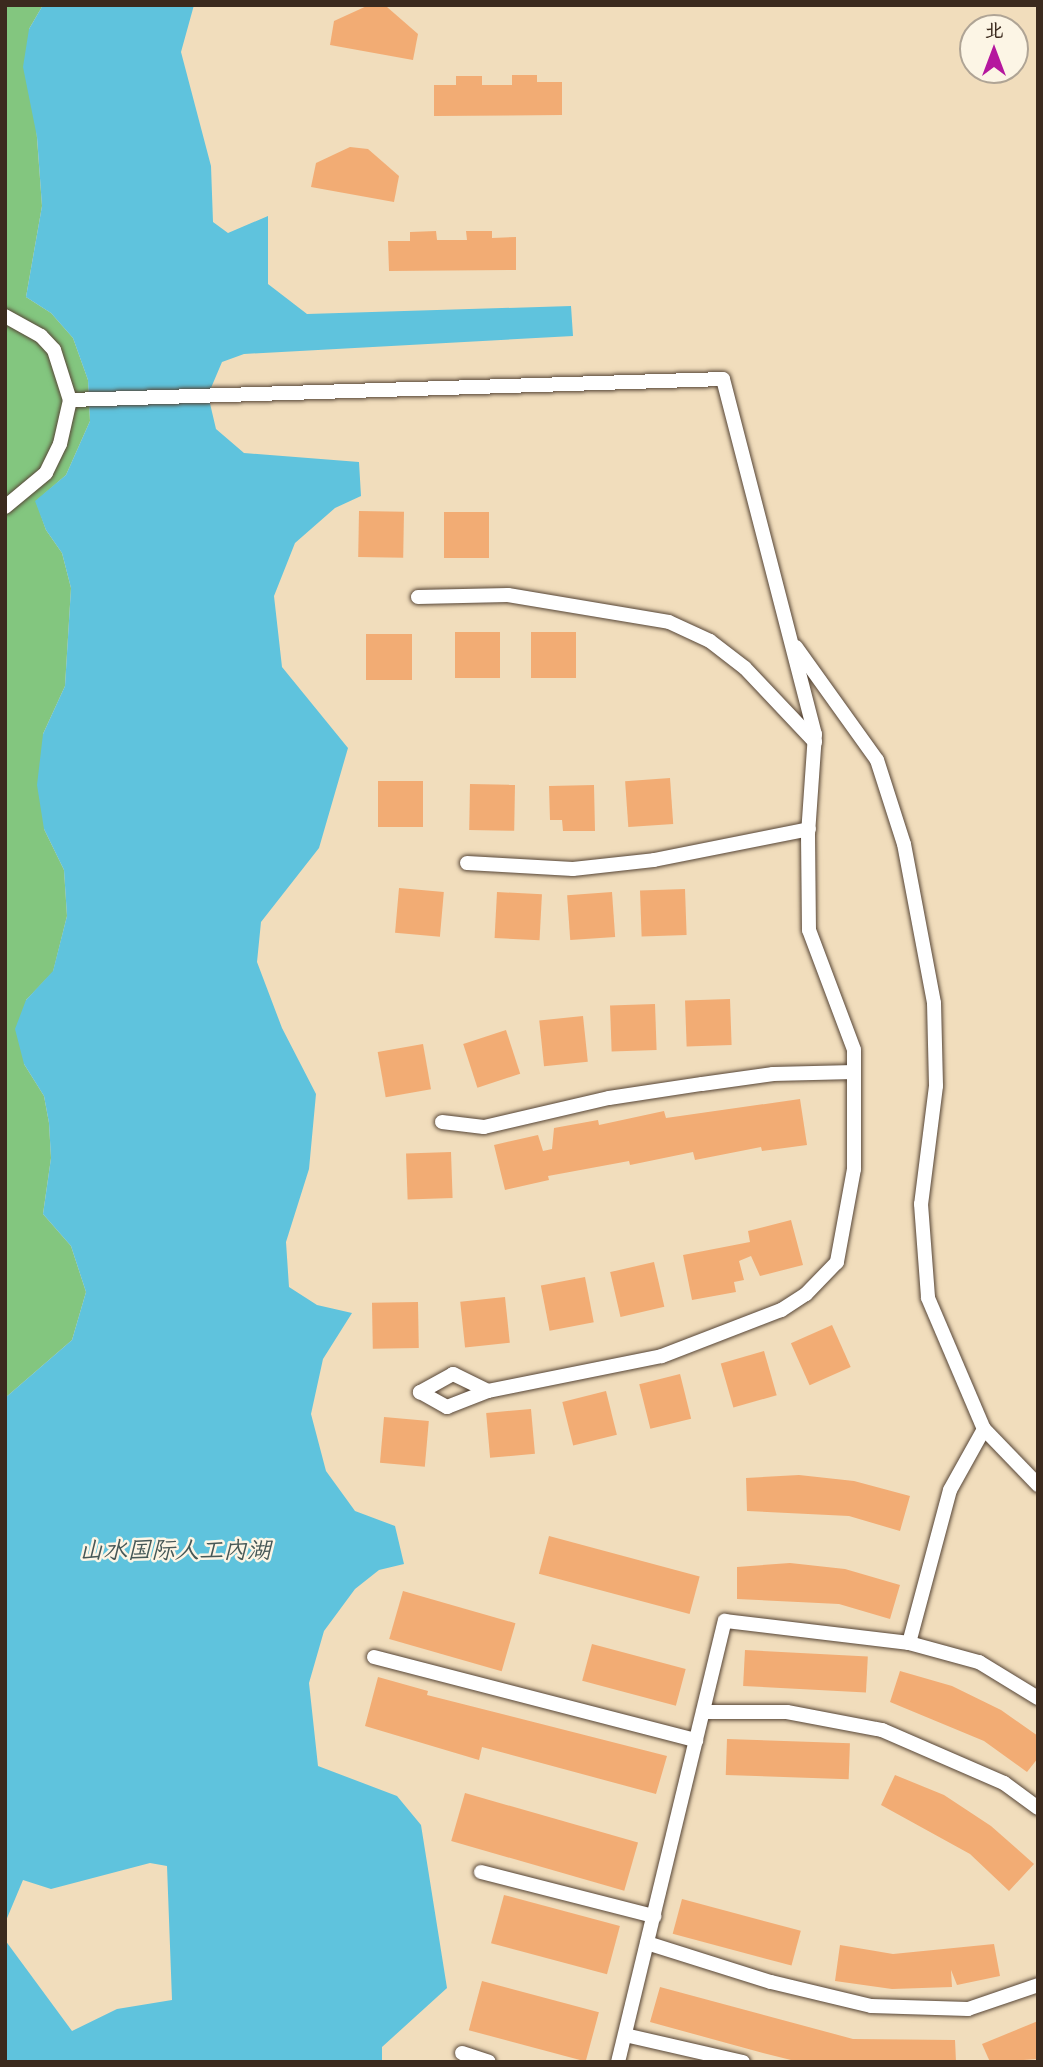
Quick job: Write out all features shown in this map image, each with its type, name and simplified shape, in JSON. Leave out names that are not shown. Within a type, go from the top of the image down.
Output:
[{"type":"street","points":[[5,316],[41,336],[54,350],[70,400],[60,444],[46,473],[5,507]]},
{"type":"street","points":[[70,400],[723,379],[815,742],[809,829],[809,930],[854,1050],[854,1169],[837,1262],[806,1294],[781,1310],[662,1356],[488,1391]]},
{"type":"street","points":[[418,597],[508,596],[669,622],[710,641],[745,668],[815,742]]},
{"type":"street","points":[[791,641],[877,760],[904,844],[934,1003],[936,1086],[921,1204],[928,1298],[984,1429],[1038,1485]]},
{"type":"street","points":[[467,863],[573,869],[654,860],[809,829]]},
{"type":"street","points":[[442,1122],[484,1127],[610,1098],[688,1086],[773,1074],[854,1072]]},
{"type":"street","points":[[909,1643],[950,1490],[984,1429]]},
{"type":"street","points":[[618,2062],[725,1621],[909,1643],[979,1662],[1038,1698]]},
{"type":"street","points":[[374,1657],[696,1740]]},
{"type":"street","points":[[703,1712],[787,1712],[882,1730],[1004,1783],[1038,1808]]},
{"type":"street","points":[[481,1871],[653,1916]]},
{"type":"street","points":[[647,1943],[771,1982],[871,2006],[968,2009],[1038,1985]]},
{"type":"street","points":[[625,2035],[743,2062]]},
{"type":"street","points":[[462,2053],[489,2062]]},
{"type":"green space","points":[[5,5],[43,5],[29,29],[42,206],[26,297],[51,313],[73,338],[88,380],[90,421],[66,475],[36,501],[46,530],[62,553],[71,588],[65,686],[43,734],[44,829],[64,870],[67,916],[53,972],[26,1000],[24,1064],[44,1096],[49,1123],[51,1158],[43,1214],[71,1246],[86,1292],[72,1340],[5,1398]]},
{"type":"water","name":"山水国际人工内湖","points":[[43,5],[194,5],[181,52],[211,166],[213,222],[228,233],[268,216],[268,284],[307,314],[571,306],[573,336],[244,354],[222,362],[208,395],[216,429],[244,453],[359,462],[361,496],[335,508],[295,543],[274,596],[282,667],[348,748],[319,848],[261,922],[257,962],[282,1028],[316,1094],[309,1169],[286,1242],[289,1287],[317,1305],[352,1313],[323,1359],[311,1414],[326,1471],[355,1511],[395,1526],[404,1564],[379,1570],[355,1589],[324,1631],[309,1683],[318,1766],[397,1796],[421,1825],[447,1988],[382,2047],[382,2062],[5,2062],[5,1940],[72,2031],[117,2009],[172,2000],[167,1866],[150,1863],[51,1889],[23,1880],[5,1923],[5,1398],[72,1340],[86,1292],[71,1246],[43,1214],[51,1158],[49,1123],[44,1096],[24,1064],[15,1029],[26,1000],[53,971],[67,916],[64,870],[44,829],[37,785],[43,734],[65,686],[71,588],[62,553],[46,530],[35,501],[66,475],[90,421],[88,380],[73,338],[51,313],[26,297],[42,206],[37,137],[23,67],[29,29]]},
{"type":"building","points":[[369,5],[387,7],[418,34],[413,60],[330,45],[334,21]]},
{"type":"building","points":[[512,75],[537,75],[537,82],[562,82],[562,115],[434,116],[434,85],[456,85],[456,76],[482,76],[482,85],[512,85]]},
{"type":"building","points":[[350,147],[368,149],[399,176],[394,202],[311,187],[316,163]]},
{"type":"building","points":[[436,231],[437,240],[467,240],[466,231],[492,231],[492,238],[516,237],[516,270],[389,271],[388,241],[410,241],[410,232]]},
{"type":"building","points":[[359,511],[404,512],[403,558],[358,557]]},
{"type":"building","points":[[444,512],[489,512],[489,558],[444,558]]},
{"type":"building","points":[[455,632],[500,632],[500,678],[455,678]]},
{"type":"building","points":[[531,632],[576,632],[576,678],[531,678]]},
{"type":"building","points":[[366,634],[412,634],[412,680],[366,680]]},
{"type":"building","points":[[670,778],[673,824],[628,827],[625,781]]},
{"type":"building","points":[[378,781],[423,781],[423,827],[378,827]]},
{"type":"building","points":[[470,784],[515,785],[514,831],[469,830]]},
{"type":"building","points":[[594,785],[595,831],[563,831],[562,820],[550,820],[549,786]]},
{"type":"building","points":[[399,888],[444,892],[440,937],[395,933]]},
{"type":"building","points":[[685,889],[687,935],[642,937],[640,891]]},
{"type":"building","points":[[497,892],[542,894],[540,940],[495,938]]},
{"type":"building","points":[[612,892],[615,937],[570,940],[567,895]]},
{"type":"building","points":[[730,999],[732,1045],[687,1047],[685,1001]]},
{"type":"building","points":[[655,1004],[657,1050],[612,1052],[610,1006]]},
{"type":"building","points":[[583,1016],[588,1062],[544,1066],[539,1021]]},
{"type":"building","points":[[506,1030],[520,1074],[477,1088],[463,1044]]},
{"type":"building","points":[[423,1044],[431,1089],[386,1097],[378,1052]]},
{"type":"building","points":[[800,1099],[807,1145],[762,1151],[761,1147],[695,1160],[693,1152],[630,1165],[629,1161],[548,1176],[549,1180],[505,1190],[494,1145],[538,1135],[543,1151],[552,1149],[554,1128],[598,1120],[599,1125],[664,1111],[666,1118]]},
{"type":"building","points":[[451,1152],[453,1198],[408,1200],[406,1154]]},
{"type":"building","points":[[791,1220],[803,1265],[760,1276],[751,1256],[739,1261],[744,1280],[734,1282],[736,1292],[692,1300],[683,1255],[750,1242],[748,1231]]},
{"type":"building","points":[[654,1262],[664,1307],[621,1317],[610,1272]]},
{"type":"building","points":[[585,1277],[594,1322],[550,1331],[541,1286]]},
{"type":"building","points":[[505,1297],[510,1343],[465,1347],[460,1302]]},
{"type":"building","points":[[418,1302],[419,1348],[373,1349],[372,1303]]},
{"type":"building","points":[[832,1325],[851,1367],[810,1385],[791,1343]]},
{"type":"building","points":[[764,1351],[777,1395],[733,1408],[721,1363]]},
{"type":"building","points":[[680,1374],[691,1419],[650,1429],[639,1384]]},
{"type":"building","points":[[606,1391],[617,1435],[573,1446],[562,1402]]},
{"type":"building","points":[[531,1409],[535,1454],[490,1458],[486,1413]]},
{"type":"building","points":[[384,1417],[429,1421],[425,1467],[380,1463]]},
{"type":"building","points":[[799,1475],[854,1481],[910,1496],[900,1531],[849,1516],[747,1511],[746,1478]]},
{"type":"building","points":[[549,1536],[700,1576],[690,1614],[539,1574]]},
{"type":"building","points":[[790,1563],[845,1569],[900,1585],[890,1619],[839,1604],[737,1599],[737,1567]]},
{"type":"building","points":[[403,1591],[515,1623],[502,1671],[389,1639]]},
{"type":"building","points":[[592,1644],[686,1669],[676,1706],[582,1681]]},
{"type":"building","points":[[745,1650],[868,1656],[866,1692],[743,1686]]},
{"type":"building","points":[[900,1671],[952,1686],[1001,1710],[1038,1736],[1038,1758],[1027,1772],[984,1741],[890,1702]]},
{"type":"building","points":[[378,1677],[428,1691],[427,1695],[667,1756],[656,1794],[482,1747],[479,1760],[365,1726]]},
{"type":"building","points":[[727,1739],[850,1743],[849,1779],[726,1775]]},
{"type":"building","points":[[895,1775],[944,1795],[991,1826],[1034,1864],[1009,1891],[970,1854],[881,1805]]},
{"type":"building","points":[[465,1793],[638,1843],[624,1891],[451,1841]]},
{"type":"building","points":[[504,1895],[620,1926],[607,1974],[491,1943]]},
{"type":"building","points":[[682,1899],[801,1931],[791,1966],[673,1934]]},
{"type":"building","points":[[994,1944],[1000,1976],[957,1985],[951,1970],[952,1987],[892,1989],[835,1981],[840,1945],[893,1954]]},
{"type":"building","points":[[482,1981],[599,2012],[586,2062],[469,2030]]},
{"type":"building","points":[[660,1987],[853,2039],[955,2040],[956,2062],[799,2062],[763,2053],[650,2022]]},
{"type":"building","points":[[1038,2021],[1038,2059],[990,2062],[982,2044]]}]
